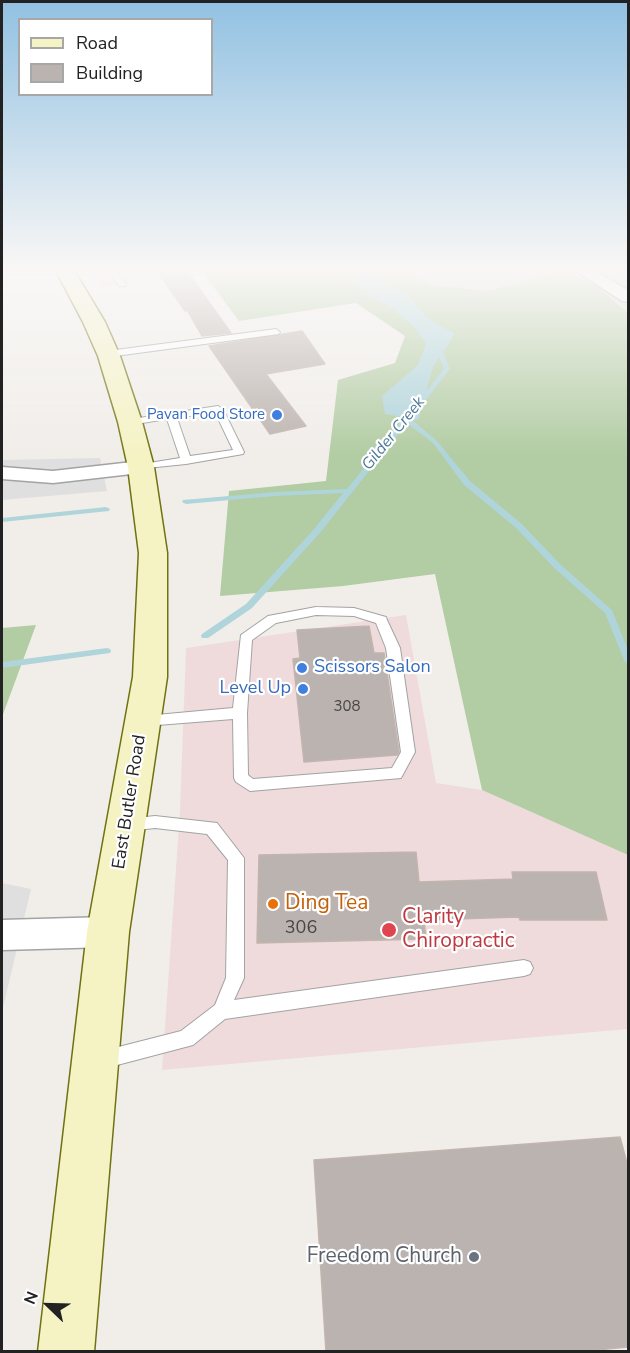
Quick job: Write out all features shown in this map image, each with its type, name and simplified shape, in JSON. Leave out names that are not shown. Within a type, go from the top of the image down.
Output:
[{"type":"main road","name":"East Butler Road","points":[[66,1352],[108,932],[150,677],[153,608],[153,553],[141,467],[130,422],[108,354],[98,330]]},
{"type":"street","points":[[2,473],[53,477],[141,467]]},
{"type":"street","points":[[2,935],[108,932]]},
{"type":"lane","points":[[108,354],[276,332]]},
{"type":"lane","points":[[130,422],[218,409],[239,452],[141,467]]},
{"type":"lane","points":[[171,416],[186,461]]},
{"type":"lane","points":[[316,611],[354,612],[381,621],[393,648],[408,752],[396,774],[250,785],[241,778],[240,713],[246,638],[272,619],[316,611]]},
{"type":"lane","points":[[143,721],[240,713]]},
{"type":"lane","points":[[94,1062],[186,1039],[220,1011],[235,978],[236,858],[211,828],[155,822],[126,825]]},
{"type":"lane","points":[[220,1011],[524,968]]},
{"type":"shaded area","points":[[100,458],[107,491],[2,500],[2,460]]},
{"type":"shaded area","points":[[406,615],[436,783],[482,790],[628,855],[628,1029],[162,1070],[180,811],[186,648]]},
{"type":"shaded area","points":[[2,883],[31,889],[2,1012]]},
{"type":"green space","points":[[396,330],[628,330],[628,855],[482,790],[435,574],[343,586],[220,596],[229,491],[326,481],[338,380],[395,363],[405,336]]},
{"type":"green space","points":[[36,625],[2,717],[2,628]]},
{"type":"water","points":[[416,330],[448,330],[455,334],[433,367],[418,420],[385,414],[382,396],[418,365],[426,344]]},
{"type":"building","points":[[199,330],[229,330],[231,333],[202,336]]},
{"type":"building","points":[[302,331],[325,364],[266,374],[306,426],[270,434],[209,346]]},
{"type":"building","points":[[369,626],[374,653],[384,653],[399,752],[397,755],[304,762],[293,659],[300,658],[297,630]]},
{"type":"building","points":[[416,852],[419,882],[513,879],[512,872],[596,872],[607,920],[520,920],[519,917],[424,920],[426,939],[257,943],[259,855]]},
{"type":"building","name":"Freedom Church","points":[[620,1137],[628,1167],[628,1347],[576,1352],[326,1352],[314,1160]]},
{"type":"waterway","name":"Gilder Creek","points":[[407,419],[447,369],[437,345]]},
{"type":"waterway","points":[[205,636],[249,606],[317,531],[407,419]]},
{"type":"waterway","points":[[407,419],[435,442],[467,483],[519,526],[557,566],[609,612],[628,660]]},
{"type":"waterway","name":"Gilder Creek","points":[[186,502],[275,494],[347,491]]},
{"type":"waterway","name":"Gilder Creek","points":[[2,520],[106,509]]},
{"type":"waterway","points":[[2,665],[107,651]]},
{"type":"place","name":"Pavan Food Store","points":[[277,415]]},
{"type":"place","name":"Scissors Salon","points":[[302,668]]},
{"type":"place","name":"Level Up","points":[[303,689]]},
{"type":"place","name":"Ding Tea","points":[[273,904]]},
{"type":"place","name":"Clarity Chiropractic","points":[[389,930]]},
{"type":"place","name":"Freedom Church","points":[[474,1257]]}]
